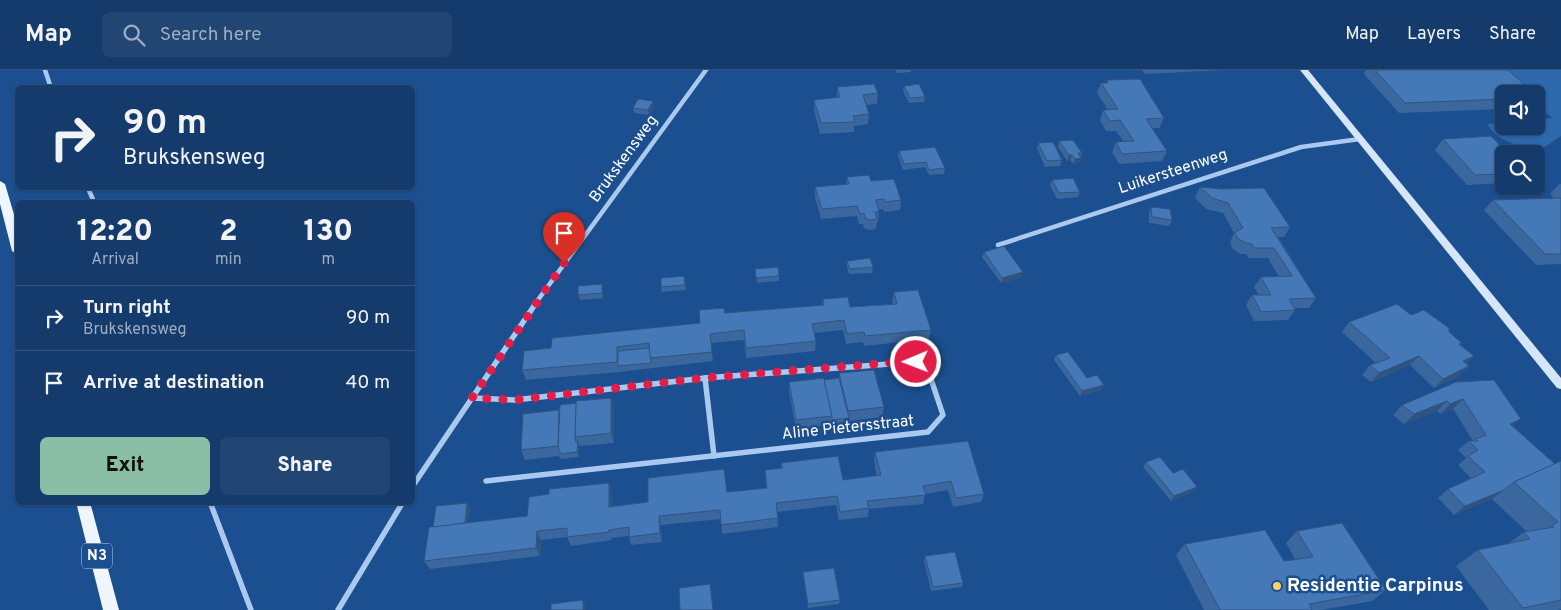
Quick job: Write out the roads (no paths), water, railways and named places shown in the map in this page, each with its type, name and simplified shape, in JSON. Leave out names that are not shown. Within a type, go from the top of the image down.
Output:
[{"type":"main road","points":[[1304,70],[1561,385]]},
{"type":"main road","points":[[0,184],[15,240]]},
{"type":"main road","name":"N3","points":[[84,505],[111,610]]},
{"type":"street","points":[[45,70],[50,85]]},
{"type":"street","name":"Brukskensweg","points":[[415,483],[552,279],[706,70]]},
{"type":"street","name":"Luikersteenweg","points":[[998,244],[1300,147],[1360,139]]},
{"type":"street","name":"Aline Pietersstraat","points":[[472,398],[515,400],[704,378],[916,362],[928,370],[943,415],[928,432],[486,481]]},
{"type":"street","points":[[704,378],[714,456]]},
{"type":"street","points":[[211,505],[251,610]]},
{"type":"street","points":[[338,610],[401,505]]},
{"type":"place","name":"Residentie Carpinus","points":[[1277,586]]}]
